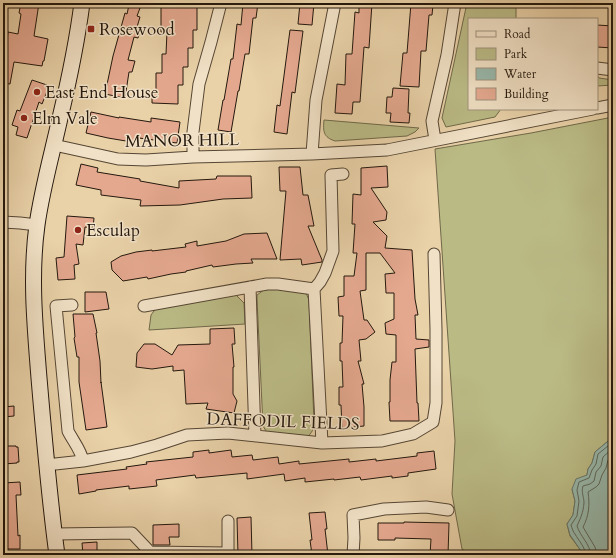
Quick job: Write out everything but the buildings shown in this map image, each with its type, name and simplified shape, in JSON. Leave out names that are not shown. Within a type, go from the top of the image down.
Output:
[{"type":"main road","points":[[57,555],[46,465],[34,312],[34,257],[37,225],[44,185],[72,65],[82,3]]},
{"type":"street","points":[[193,158],[192,132],[199,84],[221,3]]},
{"type":"street","points":[[312,154],[316,100],[336,3]]},
{"type":"street","points":[[434,140],[432,121],[448,48],[455,3]]},
{"type":"street","points":[[598,68],[613,70]]},
{"type":"street","points":[[598,108],[613,105]]},
{"type":"street","name":"MANOR HILL","points":[[54,145],[118,159],[146,160],[387,150],[588,110]]},
{"type":"street","points":[[322,443],[314,289],[325,273],[333,251],[331,175],[343,174]]},
{"type":"street","points":[[3,222],[37,225]]},
{"type":"street","name":"DAFFODIL FIELDS","points":[[46,465],[83,461],[131,452],[187,435],[228,433],[322,443],[382,441],[413,434],[433,422],[436,403],[434,254]]},
{"type":"street","points":[[144,306],[250,287],[278,284],[314,289]]},
{"type":"street","points":[[250,287],[255,436]]},
{"type":"street","points":[[72,305],[56,306],[68,431],[75,445],[82,454],[83,461]]},
{"type":"street","points":[[354,555],[353,515],[384,509],[426,507],[448,510]]},
{"type":"street","points":[[54,534],[132,533],[150,552],[228,552],[228,521]]},
{"type":"green space","points":[[467,3],[516,3],[516,18],[468,18],[468,110],[500,110],[495,117],[446,127],[442,118]]},
{"type":"green space","points":[[598,76],[599,78],[613,80],[613,85],[598,86]]},
{"type":"green space","points":[[613,117],[613,437],[595,452],[587,475],[572,489],[575,501],[573,515],[567,524],[570,536],[583,555],[470,555],[462,549],[452,494],[455,441],[435,149],[531,133]]},
{"type":"green space","points":[[324,120],[419,128],[407,136],[335,141],[328,138],[326,135]]},
{"type":"green space","points":[[265,289],[306,293],[309,300],[314,427],[307,437],[270,434],[263,426],[257,295]]},
{"type":"green space","points":[[236,295],[244,303],[245,324],[149,330],[151,315],[157,307]]},
{"type":"water","points":[[613,437],[613,555],[583,555],[570,535],[567,524],[573,515],[575,501],[572,489],[576,479],[587,475],[595,452]]},
{"type":"place","name":"Rosewood","points":[[91,29]]},
{"type":"place","name":"East End House","points":[[37,92]]},
{"type":"place","name":"Elm Vale","points":[[24,118]]},
{"type":"place","name":"Esculap","points":[[78,230]]}]
